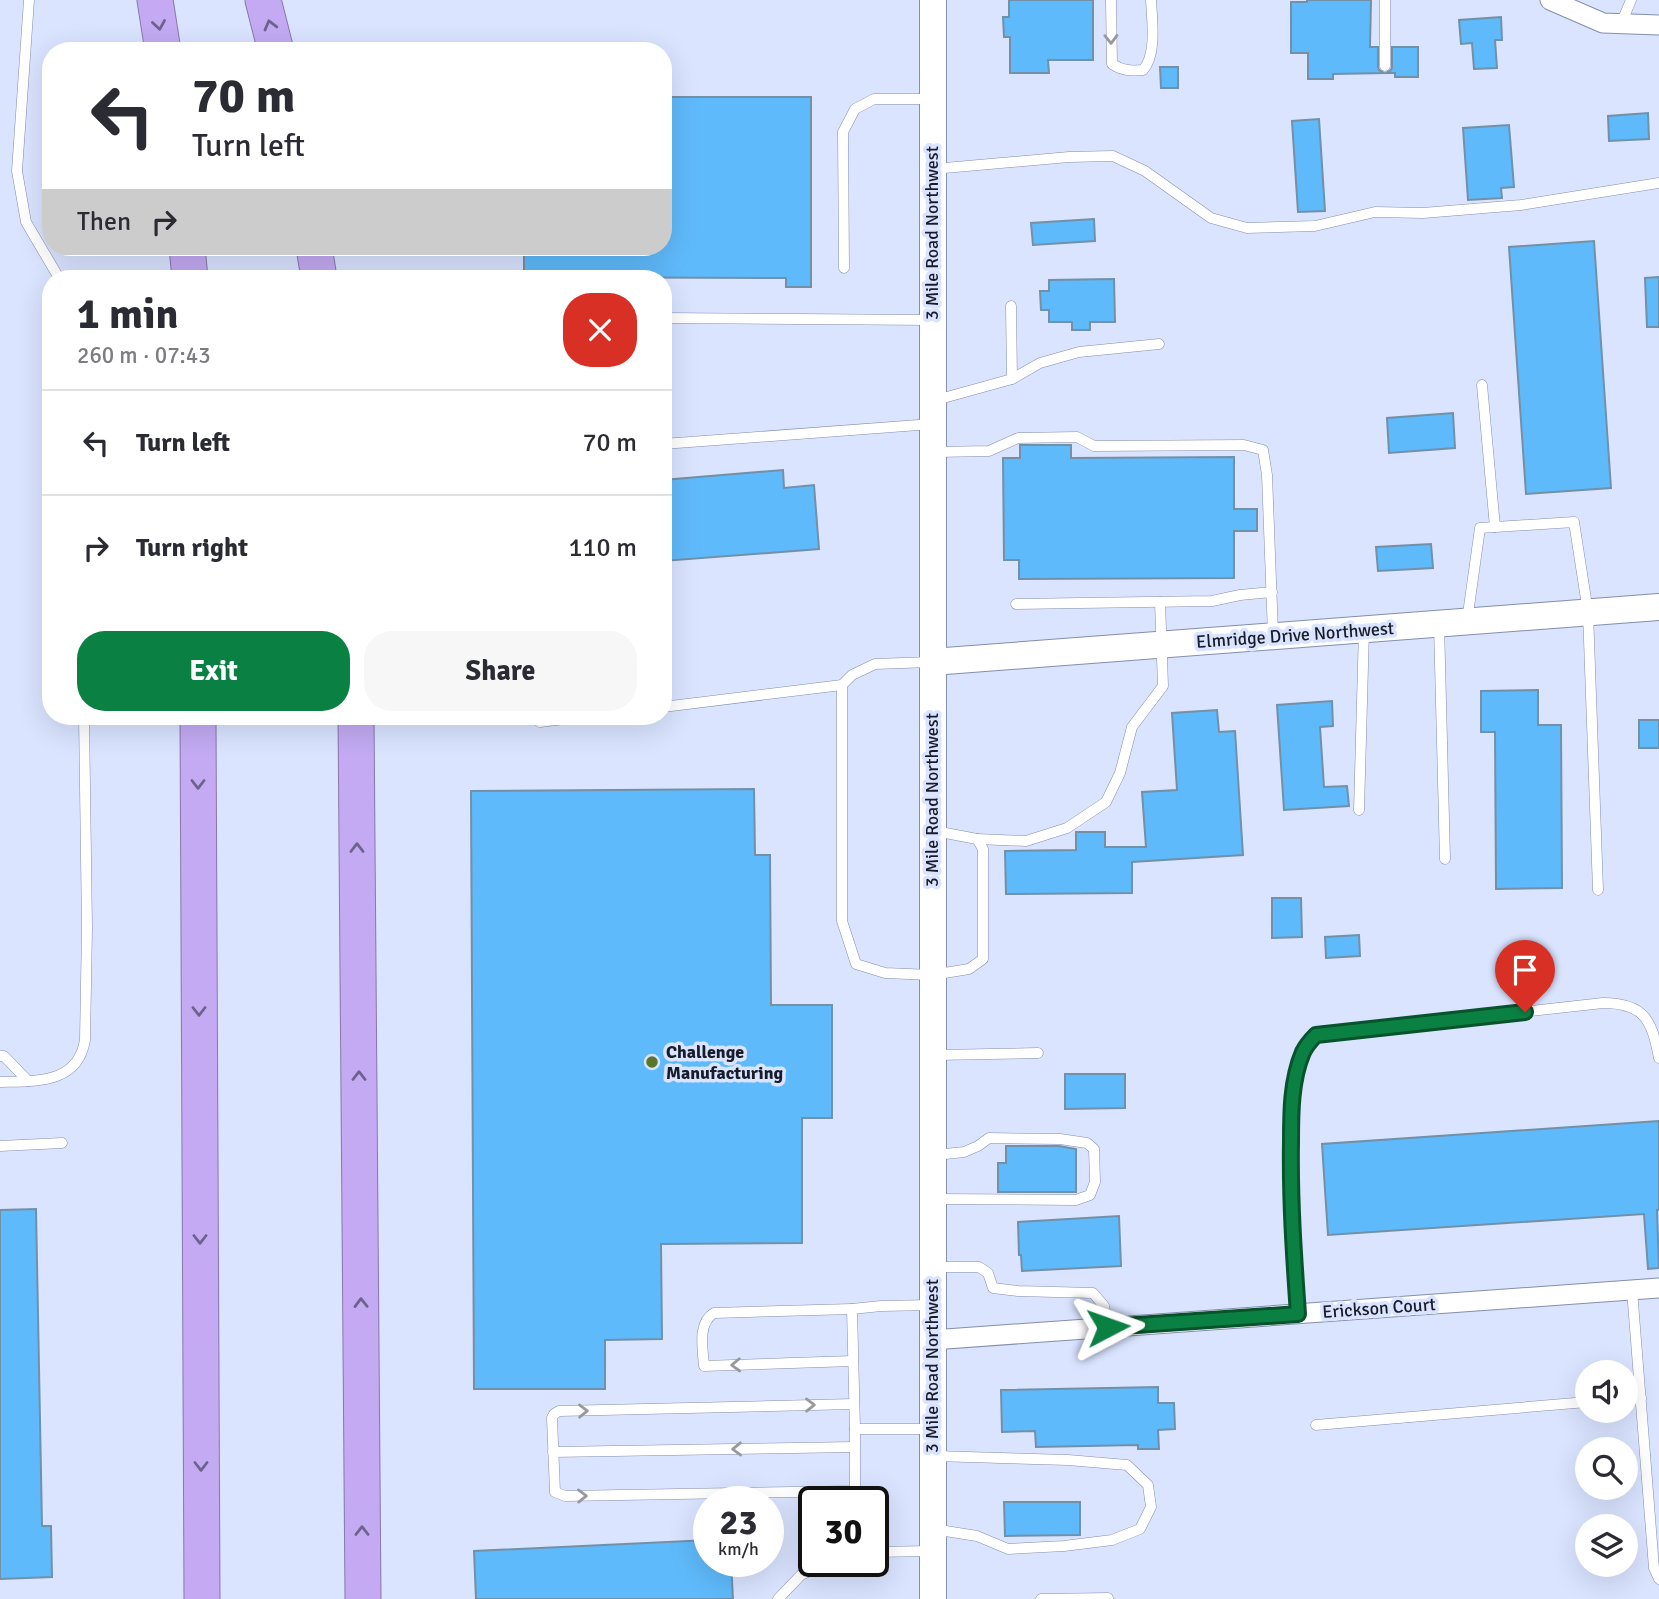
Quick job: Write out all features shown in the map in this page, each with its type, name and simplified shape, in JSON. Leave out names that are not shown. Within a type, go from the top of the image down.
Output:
[{"type":"highway","points":[[155,0],[162,42]]},
{"type":"highway","points":[[263,0],[274,42]]},
{"type":"highway","points":[[198,725],[202,1599]]},
{"type":"highway","points":[[356,725],[363,1599]]},
{"type":"main road","name":"3 Mile Road Northwest","points":[[933,0],[933,1599]]},
{"type":"main road","name":"Elmridge Drive Northwest","points":[[932,662],[1659,607]]},
{"type":"street","points":[[1550,0],[1576,5],[1603,23],[1659,25]]},
{"type":"street","name":"Erickson Court","points":[[932,1340],[1659,1288]]},
{"type":"lane","points":[[29,0],[17,171],[26,222],[42,249]]},
{"type":"lane","points":[[1111,0],[1112,64],[1122,71],[1143,70],[1150,61],[1152,0]]},
{"type":"lane","points":[[1385,0],[1385,66]]},
{"type":"lane","points":[[1620,24],[1631,0]]},
{"type":"lane","points":[[844,268],[843,132],[855,109],[874,99],[933,99]]},
{"type":"lane","points":[[932,169],[1069,157],[1113,156],[1145,171],[1211,218],[1247,228],[1315,226],[1375,212],[1423,213],[1521,205],[1659,183]]},
{"type":"lane","points":[[1012,306],[1012,379]]},
{"type":"lane","points":[[672,318],[932,320]]},
{"type":"lane","points":[[672,443],[932,413],[1012,379],[1040,363],[1079,352],[1160,344]]},
{"type":"lane","points":[[1482,385],[1495,527]]},
{"type":"lane","points":[[932,452],[989,451],[1018,438],[1077,437],[1094,446],[1244,445],[1263,450],[1267,475],[1273,636]]},
{"type":"lane","points":[[1467,621],[1480,528],[1574,522],[1588,612],[1598,890]]},
{"type":"lane","points":[[1016,604],[1212,601],[1240,595],[1272,593]]},
{"type":"lane","points":[[932,831],[977,839],[1026,841],[1068,828],[1106,802],[1120,773],[1132,727],[1163,686],[1160,602]]},
{"type":"lane","points":[[1439,624],[1445,859]]},
{"type":"lane","points":[[1359,810],[1364,629]]},
{"type":"lane","points":[[672,706],[842,685],[852,675],[875,664],[932,662]]},
{"type":"lane","points":[[842,685],[842,920],[856,964],[885,973],[932,975],[969,968],[983,959],[982,849],[977,839]]},
{"type":"lane","points":[[0,1082],[43,1080],[64,1073],[79,1059],[85,1040],[87,928],[84,725]]},
{"type":"lane","points":[[1298,1314],[1290,1184],[1291,1119],[1294,1083],[1304,1050],[1316,1035],[1619,1003],[1632,1006],[1645,1017],[1655,1034],[1659,1058]]},
{"type":"lane","points":[[932,1055],[1038,1053]]},
{"type":"lane","points":[[0,1056],[4,1056],[28,1081]]},
{"type":"lane","points":[[932,1155],[964,1152],[989,1138],[1060,1139],[1087,1143],[1094,1149],[1095,1182],[1090,1195],[1076,1200],[932,1199]]},
{"type":"lane","points":[[0,1146],[62,1143]]},
{"type":"lane","points":[[932,1266],[979,1267],[988,1273],[993,1288],[1093,1293],[1104,1306],[1108,1327]]},
{"type":"lane","points":[[1632,1290],[1654,1568],[1659,1578]]},
{"type":"lane","points":[[853,1361],[704,1366],[704,1324],[714,1313],[932,1305]]},
{"type":"lane","points":[[852,1309],[855,1429],[855,1491],[565,1496],[555,1492],[552,1418],[559,1411],[854,1404]]},
{"type":"lane","points":[[1316,1425],[1575,1403]]},
{"type":"lane","points":[[855,1429],[932,1429]]},
{"type":"lane","points":[[553,1452],[854,1447]]},
{"type":"lane","points":[[889,1549],[932,1540],[977,1536],[1008,1549],[1112,1540],[1140,1529],[1151,1507],[1148,1485],[1127,1465],[1068,1460],[932,1456]]},
{"type":"lane","points":[[778,1599],[798,1577]]},
{"type":"lane","points":[[1041,1599],[1108,1598]]},
{"type":"building","points":[[1009,0],[1093,0],[1093,60],[1048,60],[1049,73],[1010,73],[1010,37],[1004,37],[1003,17],[1009,17]]},
{"type":"building","points":[[1371,0],[1370,47],[1378,47],[1378,67],[1384,73],[1333,74],[1333,79],[1308,79],[1308,53],[1291,53],[1291,2]]},
{"type":"building","points":[[1501,17],[1502,40],[1495,40],[1497,68],[1474,69],[1472,43],[1461,44],[1459,20]]},
{"type":"building","points":[[1392,47],[1418,47],[1418,77],[1395,77],[1395,73],[1386,73],[1392,67]]},
{"type":"building","points":[[1160,67],[1178,67],[1178,88],[1161,88]]},
{"type":"building","points":[[672,97],[811,97],[811,287],[786,287],[786,278],[672,278],[672,270],[524,270],[524,256],[672,256]]},
{"type":"building","points":[[1648,113],[1649,139],[1609,141],[1608,116]]},
{"type":"building","points":[[1319,119],[1325,211],[1298,212],[1292,121]]},
{"type":"building","points":[[1509,125],[1514,187],[1501,188],[1502,198],[1468,200],[1463,128]]},
{"type":"building","points":[[1094,219],[1095,241],[1033,245],[1031,223]]},
{"type":"building","points":[[1594,241],[1611,488],[1526,494],[1509,247]]},
{"type":"building","points":[[1659,277],[1659,327],[1647,327],[1645,278]]},
{"type":"building","points":[[1114,279],[1115,322],[1090,322],[1090,330],[1072,330],[1072,322],[1049,322],[1049,310],[1041,310],[1040,291],[1049,291],[1049,280]]},
{"type":"building","points":[[1453,413],[1455,448],[1389,453],[1387,418]]},
{"type":"building","points":[[1020,445],[1071,445],[1071,458],[1234,457],[1234,509],[1257,509],[1257,531],[1234,531],[1234,578],[1019,579],[1019,560],[1004,560],[1003,458],[1020,458]]},
{"type":"building","points":[[783,470],[784,488],[814,485],[819,549],[672,560],[672,479]]},
{"type":"building","points":[[1431,544],[1433,568],[1378,571],[1376,547]]},
{"type":"building","points":[[1538,690],[1538,725],[1561,725],[1562,888],[1496,889],[1495,732],[1481,732],[1481,691]]},
{"type":"building","points":[[1332,701],[1333,726],[1320,727],[1324,787],[1347,786],[1349,806],[1284,810],[1277,705]]},
{"type":"building","points":[[1217,710],[1219,732],[1235,731],[1243,855],[1132,862],[1132,893],[1006,894],[1005,851],[1076,850],[1076,832],[1105,832],[1105,847],[1146,847],[1142,792],[1177,790],[1172,713]]},
{"type":"building","points":[[1639,720],[1659,720],[1659,748],[1639,748]]},
{"type":"building","name":"Challenge Manufacturing","points":[[754,789],[755,855],[770,855],[771,1005],[832,1005],[832,1118],[802,1118],[802,1243],[661,1244],[662,1339],[605,1340],[605,1389],[474,1389],[471,791]]},
{"type":"building","points":[[1272,898],[1301,898],[1302,937],[1272,938]]},
{"type":"building","points":[[1359,935],[1360,956],[1326,958],[1325,937]]},
{"type":"building","points":[[1065,1074],[1125,1074],[1125,1108],[1065,1109]]},
{"type":"building","points":[[1659,1121],[1659,1268],[1648,1269],[1644,1214],[1328,1235],[1322,1144]]},
{"type":"building","points":[[1006,1146],[1059,1146],[1076,1149],[1076,1192],[998,1192],[998,1163],[1006,1163]]},
{"type":"building","points":[[36,1209],[42,1526],[51,1526],[52,1577],[0,1579],[0,1210]]},
{"type":"building","points":[[1119,1216],[1121,1266],[1022,1271],[1018,1222]]},
{"type":"building","points":[[1158,1387],[1158,1403],[1174,1403],[1175,1429],[1158,1430],[1159,1449],[1138,1449],[1138,1445],[1036,1447],[1035,1431],[1002,1432],[1001,1390]]},
{"type":"building","points":[[1004,1502],[1080,1502],[1080,1535],[1005,1536]]},
{"type":"building","points":[[693,1541],[693,1577],[732,1577],[733,1599],[476,1599],[474,1551]]},
{"type":"place","name":"Challenge Manufacturing","points":[[652,1062]]},
{"type":"route","points":[[1108,1327],[1298,1314],[1290,1184],[1291,1119],[1294,1083],[1299,1066],[1304,1050],[1316,1035],[1525,1012]]}]
